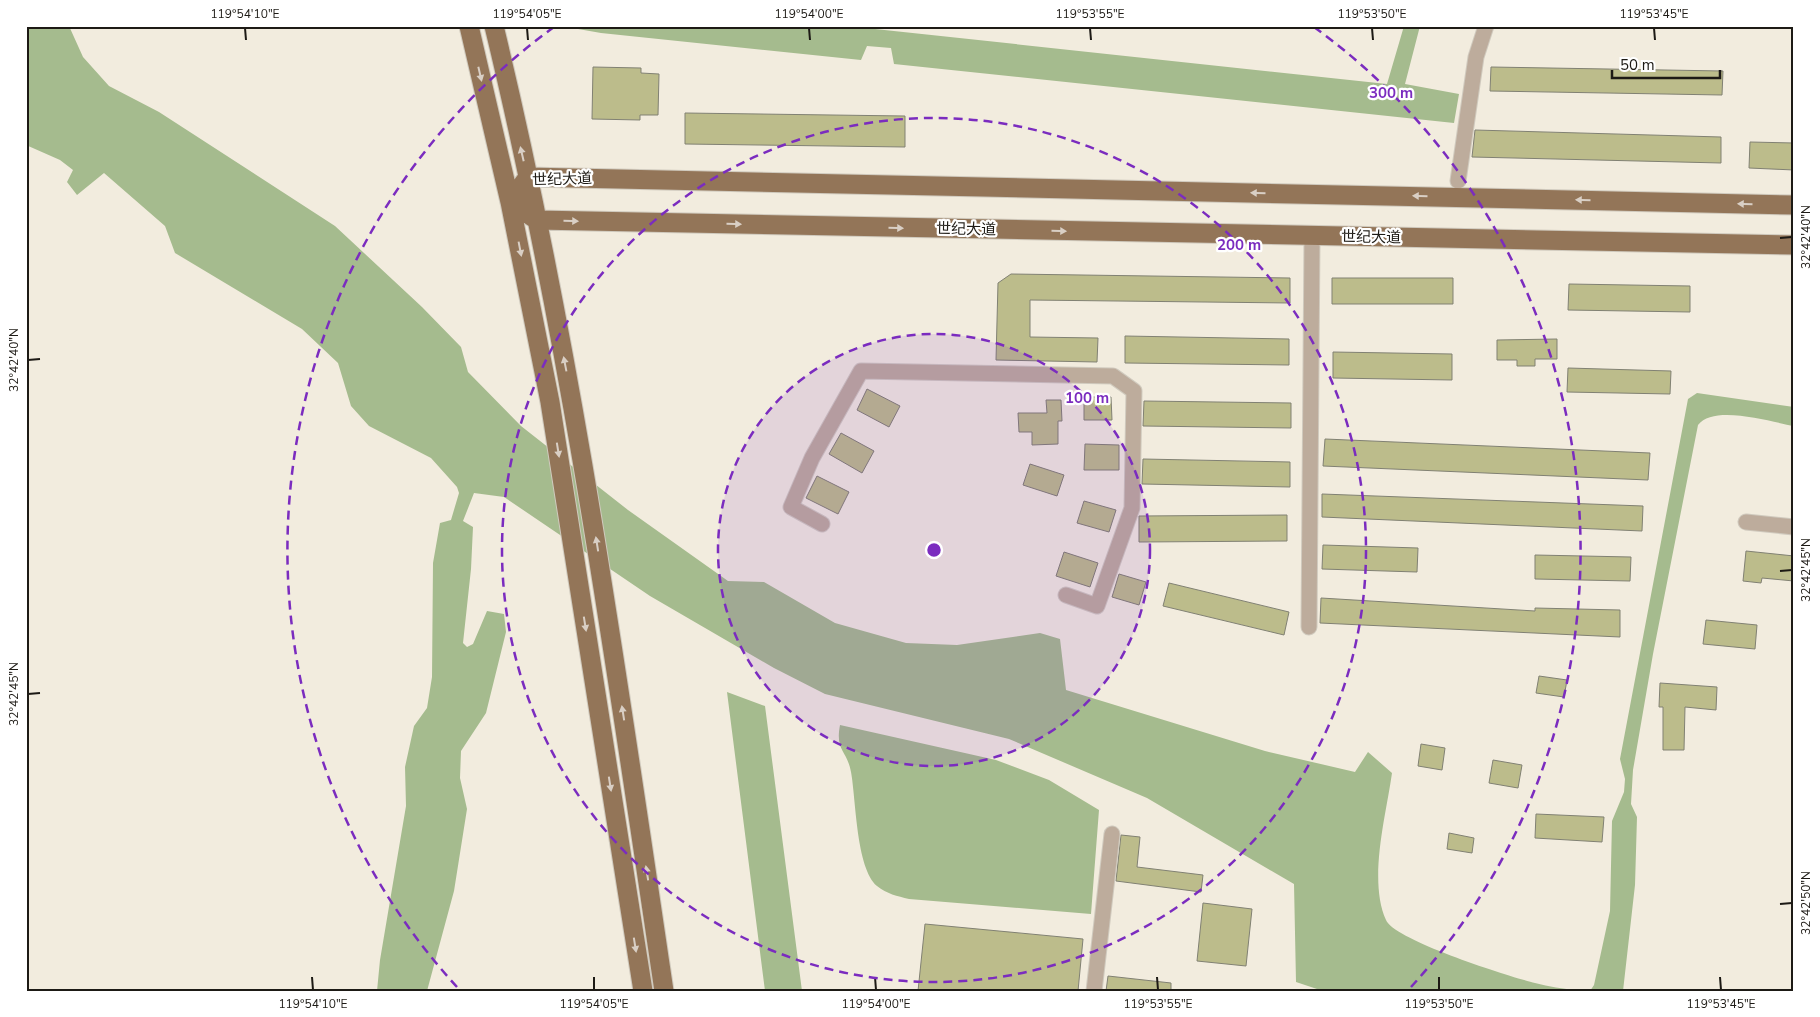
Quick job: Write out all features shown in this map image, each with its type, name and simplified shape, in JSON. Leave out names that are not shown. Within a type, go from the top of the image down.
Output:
[{"type":"main road","points":[[469,26],[510,202],[550,402],[642,991]]},
{"type":"main road","points":[[494,26],[528,177],[575,412],[664,991]]},
{"type":"main road","name":"世纪大道","points":[[510,202],[528,177],[1794,205]]},
{"type":"main road","points":[[510,202],[537,220]]},
{"type":"main road","name":"世纪大道","points":[[537,220],[1794,245]]},
{"type":"street","points":[[1458,181],[1476,57],[1486,26]]},
{"type":"street","points":[[1309,627],[1312,236]]},
{"type":"street","points":[[822,524],[791,506],[812,458],[861,371],[1113,376],[1134,391],[1132,508],[1097,606],[1066,595]]},
{"type":"street","points":[[1746,522],[1794,527]]},
{"type":"street","points":[[1094,991],[1112,834]]},
{"type":"shaded area","points":[[26,26],[69,26],[83,57],[109,86],[159,112],[335,226],[422,307],[461,347],[468,372],[521,426],[628,510],[728,581],[764,582],[835,623],[906,643],[957,645],[1040,633],[1060,639],[1066,690],[1265,751],[1355,772],[1368,752],[1392,773],[1378,867],[1381,904],[1386,920],[1394,928],[1409,937],[1454,957],[1546,986],[1577,991],[1323,991],[1296,982],[1294,884],[1147,798],[1009,739],[825,694],[774,668],[650,596],[504,497],[474,493],[463,521],[473,527],[471,569],[463,643],[467,647],[473,644],[487,611],[504,614],[506,632],[486,713],[461,751],[460,778],[467,809],[454,891],[427,991],[377,991],[380,960],[406,806],[405,767],[414,726],[427,708],[432,677],[433,563],[440,523],[451,520],[459,493],[457,487],[431,458],[369,426],[351,406],[338,363],[302,329],[175,253],[165,226],[104,173],[77,195],[67,182],[73,170],[60,160],[26,145]]},
{"type":"shaded area","points":[[561,26],[847,26],[1387,84],[1404,26],[1420,26],[1405,84],[1459,94],[1454,123],[894,64],[891,48],[867,46],[861,60],[601,33]]},
{"type":"shaded area","points":[[1697,393],[1794,407],[1794,426],[1758,418],[1729,415],[1706,419],[1698,425],[1653,654],[1633,770],[1631,804],[1637,817],[1635,885],[1623,991],[1590,991],[1594,985],[1610,911],[1612,821],[1624,792],[1625,779],[1620,759],[1688,399]]},
{"type":"shaded area","points":[[727,692],[765,706],[802,991],[765,991]]},
{"type":"shaded area","points":[[840,725],[996,760],[1049,780],[1099,810],[1091,914],[909,899],[888,893],[877,886],[870,877],[861,849],[851,772],[839,740]]},
{"type":"building","points":[[593,67],[641,68],[641,73],[659,74],[658,115],[640,115],[640,120],[592,119]]},
{"type":"building","points":[[1491,67],[1723,71],[1722,95],[1490,91]]},
{"type":"building","points":[[685,113],[905,116],[905,147],[685,144]]},
{"type":"building","points":[[1475,130],[1721,137],[1721,163],[1472,157]]},
{"type":"building","points":[[1750,142],[1794,143],[1794,170],[1749,168]]},
{"type":"building","points":[[1011,274],[1290,278],[1290,303],[1030,300],[1030,337],[1098,338],[1097,362],[996,360],[998,283]]},
{"type":"building","points":[[1332,278],[1453,278],[1453,304],[1332,304]]},
{"type":"building","points":[[1569,284],[1690,286],[1690,312],[1568,310]]},
{"type":"building","points":[[1125,336],[1289,339],[1289,365],[1125,363]]},
{"type":"building","points":[[1557,339],[1557,359],[1535,359],[1535,366],[1517,366],[1517,360],[1497,360],[1497,340]]},
{"type":"building","points":[[1333,352],[1452,354],[1452,380],[1333,378]]},
{"type":"building","points":[[1568,368],[1671,371],[1670,394],[1567,392]]},
{"type":"building","points":[[867,389],[900,406],[889,427],[857,410]]},
{"type":"building","points":[[1084,397],[1111,397],[1112,420],[1084,420]]},
{"type":"building","points":[[1046,400],[1061,400],[1062,421],[1058,421],[1058,444],[1032,445],[1032,432],[1019,432],[1018,413],[1047,413]]},
{"type":"building","points":[[1144,401],[1291,403],[1291,428],[1143,426]]},
{"type":"building","points":[[841,433],[874,451],[862,473],[829,454]]},
{"type":"building","points":[[1325,439],[1650,453],[1648,480],[1323,466]]},
{"type":"building","points":[[1085,444],[1119,445],[1119,470],[1084,470]]},
{"type":"building","points":[[1143,459],[1290,462],[1290,487],[1142,484]]},
{"type":"building","points":[[1030,464],[1064,475],[1057,496],[1023,485]]},
{"type":"building","points":[[817,476],[849,492],[838,514],[806,498]]},
{"type":"building","points":[[1322,494],[1643,506],[1642,531],[1322,517]]},
{"type":"building","points":[[1084,501],[1116,510],[1109,532],[1077,523]]},
{"type":"building","points":[[1287,515],[1287,541],[1139,542],[1139,516]]},
{"type":"building","points":[[1323,545],[1418,548],[1417,572],[1322,569]]},
{"type":"building","points":[[1746,551],[1794,556],[1794,581],[1762,578],[1761,583],[1743,581]]},
{"type":"building","points":[[1064,552],[1098,563],[1090,587],[1056,576]]},
{"type":"building","points":[[1535,555],[1631,557],[1630,581],[1535,579]]},
{"type":"building","points":[[1119,574],[1146,582],[1139,605],[1112,597]]},
{"type":"building","points":[[1169,583],[1289,612],[1284,635],[1163,606]]},
{"type":"building","points":[[1321,598],[1535,611],[1535,608],[1620,610],[1620,637],[1320,623]]},
{"type":"building","points":[[1706,620],[1757,625],[1755,649],[1703,644]]},
{"type":"building","points":[[1539,676],[1567,680],[1564,697],[1536,693]]},
{"type":"building","points":[[1660,683],[1717,687],[1716,710],[1685,707],[1684,750],[1663,750],[1663,707],[1659,707]]},
{"type":"building","points":[[1421,744],[1445,748],[1442,770],[1418,766]]},
{"type":"building","points":[[1493,760],[1522,765],[1518,788],[1489,783]]},
{"type":"building","points":[[1536,814],[1604,817],[1602,842],[1535,838]]},
{"type":"building","points":[[1449,833],[1474,838],[1472,853],[1447,849]]},
{"type":"building","points":[[1121,835],[1140,837],[1137,867],[1203,875],[1201,892],[1116,881]]},
{"type":"building","points":[[1203,903],[1252,909],[1246,966],[1197,961]]},
{"type":"building","points":[[925,924],[1083,939],[1078,991],[918,991]]},
{"type":"building","points":[[1108,976],[1171,983],[1171,991],[1106,991]]}]
